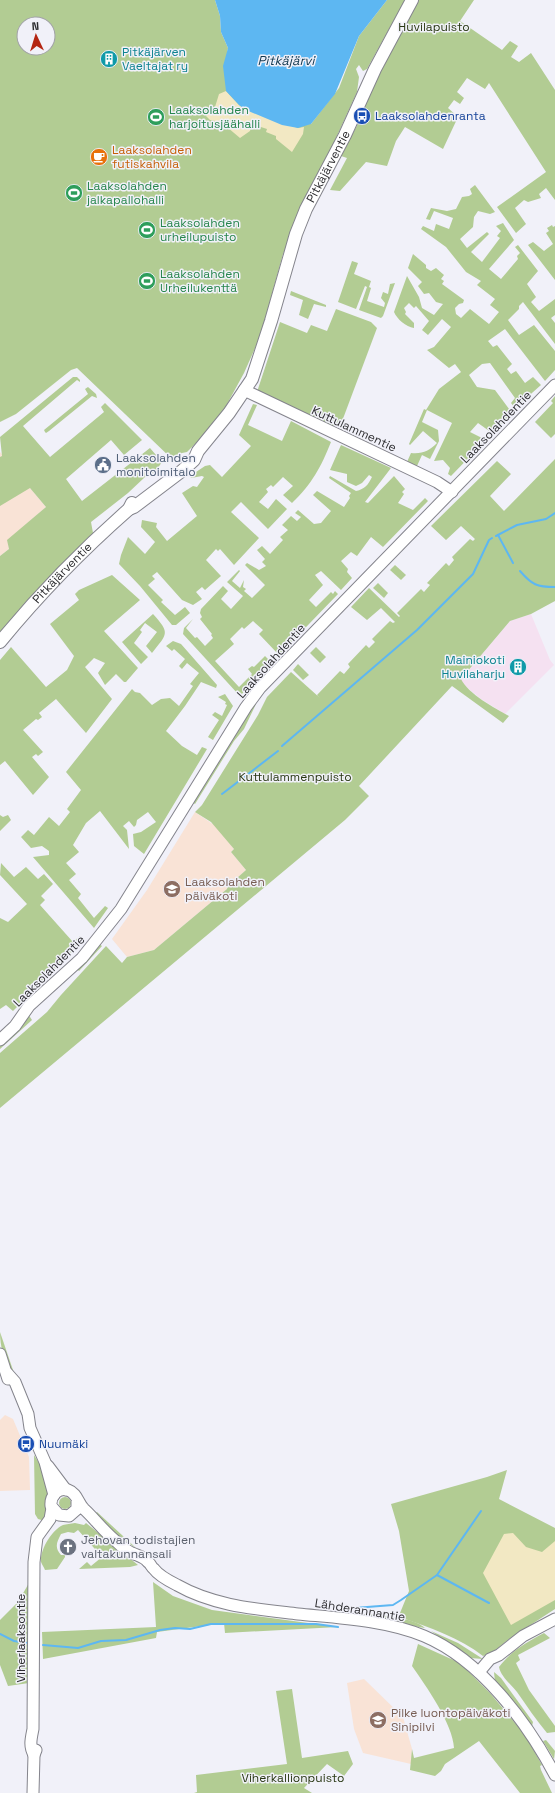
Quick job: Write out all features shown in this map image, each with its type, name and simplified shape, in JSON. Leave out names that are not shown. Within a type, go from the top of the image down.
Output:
[{"type":"main road","name":"Pitkäjärventie","points":[[0,642],[44,589],[75,557],[129,509],[132,503],[147,488],[188,456],[198,451],[227,416],[244,390],[246,377],[264,342],[289,253],[306,209],[345,135],[375,69],[412,0]]},
{"type":"street","name":"Laaksolahdentie","points":[[0,1040],[15,1026],[27,1009],[82,958],[121,910],[246,708],[260,688],[555,385]]},
{"type":"street","name":"Kuttulammentie","points":[[244,390],[437,482],[452,492]]},
{"type":"street","points":[[0,1354],[7,1373],[15,1382],[28,1414],[30,1428],[44,1462],[54,1495]]},
{"type":"street","points":[[44,1462],[66,1490]]},
{"type":"street","points":[[66,1490],[73,1492],[77,1499],[78,1507],[67,1516],[57,1514],[52,1508],[51,1501],[58,1491],[66,1490]]},
{"type":"street","name":"Lähderannantie","points":[[77,1499],[105,1532],[132,1554],[135,1560],[141,1565],[145,1568],[154,1569],[178,1586],[210,1600],[254,1609],[358,1621],[424,1636],[448,1649],[480,1672],[523,1724],[555,1775]]},
{"type":"street","name":"Viherlaaksontie","points":[[33,1793],[34,1755],[31,1749],[34,1729],[34,1562],[37,1537],[50,1519],[52,1508]]},
{"type":"street","name":"Lähderannantie","points":[[67,1516],[96,1522]]},
{"type":"street","name":"Viherlaaksontie","points":[[36,1548],[54,1522],[67,1516]]},
{"type":"street","points":[[480,1672],[490,1669],[499,1655],[523,1636],[555,1619]]},
{"type":"shaded area","points":[[0,452],[46,507],[8,540],[9,549],[0,556]]},
{"type":"shaded area","points":[[531,614],[550,660],[554,665],[505,714],[481,699],[464,685],[461,679],[510,621]]},
{"type":"shaded area","points":[[195,812],[217,827],[234,849],[231,852],[246,870],[228,886],[227,889],[154,950],[127,957],[112,939],[147,890]]},
{"type":"shaded area","points":[[5,1415],[13,1419],[29,1457],[30,1490],[0,1491],[0,1420]]},
{"type":"shaded area","name":"Pilke luontopäiväkoti Sinipilvi","points":[[364,1679],[403,1717],[412,1749],[411,1764],[363,1753],[354,1729],[347,1683]]},
{"type":"green space","name":"Laaksolahden urheilupuisto","points":[[0,0],[215,0],[220,16],[221,32],[228,48],[227,54],[246,110],[263,117],[311,124],[339,88],[359,36],[387,0],[405,0],[367,69],[363,71],[359,65],[356,69],[359,77],[357,92],[283,254],[260,337],[244,373],[226,406],[206,433],[187,452],[182,453],[173,460],[77,368],[71,370],[16,414],[0,422]]},
{"type":"green space","name":"Huvilapuisto","points":[[419,0],[474,0],[460,21],[502,50],[510,41],[518,46],[511,57],[519,62],[531,53],[555,90],[555,200],[546,188],[539,194],[541,198],[528,202],[524,200],[515,208],[526,224],[516,233],[497,207],[546,172],[489,83],[485,89],[467,78],[457,92],[464,98],[460,104],[454,100],[448,108],[458,117],[443,149],[405,127],[396,141],[387,166],[366,162],[340,191],[330,190],[347,158],[341,156],[362,116],[379,72]]},
{"type":"green space","points":[[475,185],[495,212],[490,214],[478,211],[474,217],[473,227],[460,239],[467,248],[487,232],[489,234],[471,252],[482,262],[500,238],[497,236],[501,231],[496,226],[503,223],[514,240],[489,269],[501,279],[518,259],[517,256],[520,253],[515,247],[518,245],[538,271],[527,284],[536,297],[531,302],[539,311],[555,299],[555,315],[551,318],[555,323],[555,344],[523,302],[519,306],[519,309],[508,320],[519,335],[534,325],[555,351],[555,370],[545,381],[505,329],[488,341],[493,347],[497,345],[512,364],[507,369],[511,374],[516,371],[525,383],[533,377],[541,385],[515,408],[511,403],[515,398],[490,363],[482,364],[469,375],[477,387],[495,390],[512,413],[492,433],[478,423],[470,432],[486,440],[451,476],[448,474],[450,468],[443,460],[434,461],[452,423],[427,410],[422,422],[438,430],[439,441],[430,459],[422,455],[417,466],[407,462],[411,453],[426,451],[437,443],[423,431],[410,445],[409,444],[424,409],[426,410],[439,389],[461,372],[455,364],[449,368],[427,350],[434,347],[451,327],[442,319],[428,335],[422,330],[429,321],[416,306],[414,308],[409,303],[404,308],[406,312],[405,314],[414,323],[414,328],[402,322],[394,312],[407,276],[419,297],[422,308],[434,315],[443,304],[436,302],[429,293],[424,294],[418,286],[422,282],[408,268],[413,254],[426,265],[426,268],[431,271],[436,268],[444,275],[441,279],[444,281],[442,284],[464,300],[463,303],[459,304],[455,308],[456,314],[461,318],[470,309],[489,324],[499,312],[490,305],[495,299],[477,285],[481,281],[466,272],[446,247],[421,229],[423,226],[434,231],[436,224],[449,229],[453,218],[434,211],[430,220],[426,219],[431,208],[447,211],[456,209],[462,197],[472,194],[470,189]]},
{"type":"green space","points":[[552,225],[553,227],[555,226],[555,280],[528,245],[533,242],[544,251],[553,244],[546,233],[549,231],[547,228]]},
{"type":"green space","points":[[352,261],[358,263],[354,274],[371,281],[369,287],[371,288],[367,301],[384,307],[385,303],[381,298],[383,292],[388,294],[390,284],[395,283],[381,318],[359,310],[367,287],[365,286],[356,309],[338,302]]},
{"type":"green space","points":[[291,291],[326,305],[326,307],[314,304],[308,319],[299,315],[303,300],[290,295]]},
{"type":"green space","points":[[336,309],[371,322],[377,328],[341,424],[332,427],[257,392],[280,322],[307,333],[311,325],[327,331]]},
{"type":"green space","points":[[73,377],[77,377],[80,382],[77,380],[23,426],[50,457],[104,412],[101,407],[105,403],[142,440],[124,455],[111,440],[66,479],[82,501],[150,448],[162,462],[155,472],[145,477],[128,493],[91,522],[93,533],[51,575],[0,634],[0,556],[9,549],[7,540],[46,507],[30,488],[0,506],[0,457],[2,456],[0,437]]},
{"type":"green space","points":[[88,387],[96,394],[97,398],[92,396],[46,433],[44,430],[88,394],[85,389]]},
{"type":"green space","points":[[555,396],[555,434],[551,438],[535,422],[553,403],[551,401]]},
{"type":"green space","points":[[253,404],[257,405],[248,425],[282,441],[291,421],[331,442],[315,475],[292,503],[283,495],[293,486],[283,477],[273,487],[271,485],[266,489],[268,492],[259,502],[268,509],[276,499],[287,509],[268,529],[241,502],[231,512],[259,538],[234,565],[220,549],[218,551],[216,549],[206,560],[221,576],[205,590],[202,587],[196,592],[202,599],[193,605],[182,600],[157,572],[152,576],[155,579],[148,585],[163,600],[161,602],[175,615],[185,607],[190,613],[176,625],[172,625],[140,586],[119,564],[121,555],[128,537],[145,554],[155,542],[141,527],[142,520],[157,523],[156,527],[167,541],[197,516],[182,493],[193,486],[197,487],[204,477],[191,478],[190,476],[205,466],[210,465],[222,477],[251,446],[239,435]]},
{"type":"green space","points":[[341,445],[391,468],[365,502],[368,503],[394,476],[405,489],[402,492],[404,494],[398,503],[413,510],[425,498],[428,501],[383,547],[371,537],[357,556],[351,552],[341,561],[348,569],[347,572],[352,578],[341,590],[321,571],[315,575],[323,585],[309,600],[316,607],[331,592],[333,594],[335,591],[338,594],[280,654],[278,654],[259,634],[263,630],[253,621],[244,629],[242,627],[230,639],[234,644],[215,661],[239,687],[252,674],[248,669],[252,666],[254,667],[265,656],[271,662],[241,695],[238,694],[183,634],[184,628],[193,619],[186,628],[205,646],[213,638],[211,635],[212,634],[200,619],[202,617],[200,613],[201,609],[223,586],[228,591],[221,599],[231,609],[243,596],[227,582],[239,570],[240,571],[232,581],[240,588],[244,580],[243,587],[246,589],[244,591],[252,598],[265,585],[245,565],[247,563],[259,570],[266,566],[262,562],[265,559],[257,550],[262,546],[270,554],[283,540],[280,537],[288,530],[282,525],[291,516],[297,521],[301,517],[295,513],[298,510],[314,524],[321,523],[331,511],[313,495],[317,491],[344,507],[350,498],[349,496],[351,493],[329,478],[330,476],[356,491],[364,488],[368,484],[372,477],[369,475],[362,483],[356,486],[347,482],[347,474],[330,470]]},
{"type":"green space","name":"Kuttulammenpuisto","points":[[555,459],[555,601],[531,614],[510,621],[461,679],[469,690],[509,716],[503,723],[452,686],[359,786],[369,796],[345,820],[0,1108],[0,1053],[47,1012],[106,946],[122,963],[127,957],[154,950],[227,889],[228,886],[246,870],[231,852],[234,849],[211,822],[195,812],[202,805],[258,715],[267,697],[291,672],[320,698],[317,695],[340,671],[344,674],[350,667],[348,664],[366,645],[369,648],[375,642],[372,639],[390,621],[393,623],[395,622],[381,608],[367,620],[351,607],[369,588],[399,617],[400,616],[397,613],[421,589],[424,592],[430,585],[427,583],[446,563],[449,566],[454,560],[452,557],[470,539],[473,541],[475,539],[461,526],[446,540],[431,526],[497,461],[511,474],[490,496],[504,511]]},
{"type":"green space","points":[[395,565],[406,575],[401,580],[390,570]]},
{"type":"green space","points":[[112,575],[140,600],[104,631],[138,668],[126,682],[124,682],[116,674],[105,685],[98,673],[105,663],[94,658],[85,667],[112,699],[86,733],[56,699],[39,713],[42,717],[38,720],[36,719],[23,730],[43,752],[38,756],[36,754],[32,757],[49,777],[33,795],[5,761],[0,765],[0,660],[11,647],[46,687],[67,670],[74,656],[50,624],[79,600],[75,594],[79,590]]},
{"type":"green space","points":[[378,583],[388,593],[384,598],[373,588]]},
{"type":"green space","points":[[153,614],[162,625],[165,633],[164,637],[152,653],[146,646],[157,632],[145,623],[140,630],[142,632],[134,643],[148,657],[141,664],[122,642]]},
{"type":"green space","points":[[173,641],[181,644],[217,685],[216,688],[201,682],[166,731],[182,746],[197,755],[202,747],[207,749],[144,854],[134,846],[133,834],[141,832],[156,822],[148,812],[137,820],[134,827],[129,821],[123,826],[127,830],[129,849],[100,811],[86,823],[73,845],[79,852],[66,863],[76,874],[69,880],[81,894],[78,898],[94,918],[105,906],[108,908],[94,928],[33,857],[49,855],[49,851],[42,846],[31,848],[21,837],[28,830],[34,835],[49,817],[59,826],[70,812],[67,809],[81,790],[66,772],[132,689],[135,692],[140,693],[152,705],[161,699],[170,698],[179,706],[193,686],[190,684],[199,673],[187,663],[182,669],[179,666],[185,659],[174,649],[172,651],[166,646]]},
{"type":"green space","points":[[316,647],[326,657],[320,663],[310,653]]},
{"type":"green space","points":[[298,664],[309,675],[303,680],[293,670]]},
{"type":"green space","points":[[225,694],[233,706],[213,740],[208,737],[219,720],[212,715],[215,712],[222,716],[227,705],[225,704],[226,702],[218,697]]},
{"type":"green space","points":[[254,702],[256,704],[244,729],[234,741],[195,804],[192,802]]},
{"type":"green space","points":[[0,815],[3,817],[8,815],[11,820],[0,831]]},
{"type":"green space","points":[[1,863],[14,877],[26,867],[38,879],[44,874],[53,884],[41,896],[45,900],[40,905],[73,942],[80,936],[83,938],[71,953],[13,1011],[6,1005],[0,1009],[0,918],[8,922],[27,904],[0,875]]},
{"type":"green space","points":[[99,944],[102,946],[79,971],[76,968]]},
{"type":"green space","points":[[28,1014],[32,1020],[0,1049],[0,1045]]},
{"type":"green space","points":[[0,1332],[14,1373],[3,1354]]},
{"type":"green space","points":[[34,1455],[40,1464],[47,1486],[48,1494],[45,1521],[38,1519],[35,1514]]},
{"type":"green space","points":[[507,1470],[499,1499],[555,1528],[555,1609],[509,1639],[493,1652],[483,1656],[454,1638],[402,1618],[400,1613],[409,1591],[399,1531],[391,1504]]},
{"type":"green space","points":[[63,1497],[67,1497],[71,1503],[67,1509],[63,1509],[59,1505],[59,1501]]},
{"type":"green space","points":[[97,1512],[136,1548],[113,1533],[95,1514]]},
{"type":"green space","points":[[75,1523],[84,1525],[86,1523],[138,1565],[130,1567],[79,1569],[87,1562],[91,1566],[102,1557],[78,1530],[74,1533],[68,1532],[61,1534],[57,1542],[57,1549],[61,1555],[65,1555],[65,1557],[57,1569],[45,1570],[41,1562],[42,1551],[51,1535],[63,1525]]},
{"type":"green space","points":[[153,1582],[173,1596],[212,1610],[338,1627],[225,1633],[224,1623],[157,1632],[156,1638],[43,1659],[42,1632],[156,1627]]},
{"type":"green space","points":[[29,1583],[29,1683],[8,1686],[0,1665],[0,1620],[18,1602]]},
{"type":"green space","points":[[367,1614],[406,1619],[425,1628],[348,1615]]},
{"type":"green space","points":[[431,1631],[458,1643],[483,1659],[470,1658]]},
{"type":"green space","points":[[544,1633],[550,1638],[518,1655],[520,1660],[516,1663],[529,1690],[555,1726],[555,1732],[547,1733],[504,1677],[499,1667],[525,1643]]},
{"type":"green space","points":[[418,1644],[460,1663],[490,1693],[525,1735],[542,1765],[540,1766],[541,1770],[552,1793],[520,1793],[479,1741],[445,1764],[441,1771],[435,1776],[410,1770],[412,1749],[414,1758],[454,1748],[449,1728],[444,1717],[431,1694],[412,1666]]},
{"type":"green space","points":[[494,1672],[501,1678],[533,1722],[532,1726],[495,1682]]},
{"type":"green space","name":"Viherkallionpuisto","points":[[292,1689],[302,1758],[348,1751],[353,1764],[344,1776],[327,1764],[304,1788],[312,1793],[194,1793],[197,1792],[196,1775],[287,1764],[276,1691]]},
{"type":"green space","points":[[546,1740],[555,1751],[554,1759],[543,1741]]},
{"type":"sand","points":[[226,91],[246,110],[298,128],[304,127],[303,134],[292,152],[276,139],[276,136],[266,132],[267,129],[252,124],[250,131],[240,138],[221,122],[210,120],[206,116],[215,107],[219,94]]},
{"type":"sand","points":[[513,1533],[526,1547],[542,1552],[555,1541],[555,1600],[511,1625],[483,1573],[504,1534]]},
{"type":"water","name":"Pitkäjärvi","points":[[215,0],[387,0],[359,36],[335,94],[311,124],[298,128],[282,125],[246,110],[226,91],[223,66],[228,48],[221,32],[220,16]]},
{"type":"waterway","points":[[496,536],[517,525],[546,519],[555,513]]},
{"type":"waterway","points":[[498,535],[513,563]]},
{"type":"waterway","points":[[282,746],[417,630],[473,574],[489,540],[492,538]]},
{"type":"waterway","points":[[520,571],[528,579],[539,586],[555,587]]},
{"type":"waterway","points":[[222,794],[278,751]]},
{"type":"waterway","points":[[341,1609],[393,1605],[437,1575],[481,1511]]},
{"type":"waterway","points":[[437,1575],[489,1603]]},
{"type":"waterway","points":[[43,1645],[78,1648],[101,1641],[126,1640],[160,1630],[175,1628],[190,1629],[211,1624],[316,1624],[338,1627]]},
{"type":"waterway","points":[[0,1634],[14,1641],[27,1643]]},
{"type":"place","name":"Pitkäjärven Vaeltajat ry","points":[[109,59]]},
{"type":"place","name":"Laaksolahdenranta","points":[[362,116]]},
{"type":"place","name":"Laaksolahden harjoitusjäähalli","points":[[156,117]]},
{"type":"place","name":"Laaksolahden futiskahvila","points":[[99,157]]},
{"type":"place","name":"Laaksolahden jalkapallohalli","points":[[74,193]]},
{"type":"place","name":"Laaksolahden urheilupuisto","points":[[147,230]]},
{"type":"place","name":"Laaksolahden Urheilukenttä","points":[[147,281]]},
{"type":"place","name":"Laaksolahden monitoimitalo","points":[[103,465]]},
{"type":"place","name":"Mainiokoti Huvilaharju","points":[[518,667]]},
{"type":"place","name":"Laaksolahden päiväkoti","points":[[172,889]]},
{"type":"place","name":"Nuumäki","points":[[26,1444]]},
{"type":"place","name":"Jehovan todistajien valtakunnansali","points":[[68,1547]]},
{"type":"place","name":"Pilke luontopäiväkoti Sinipilvi","points":[[378,1720]]}]
